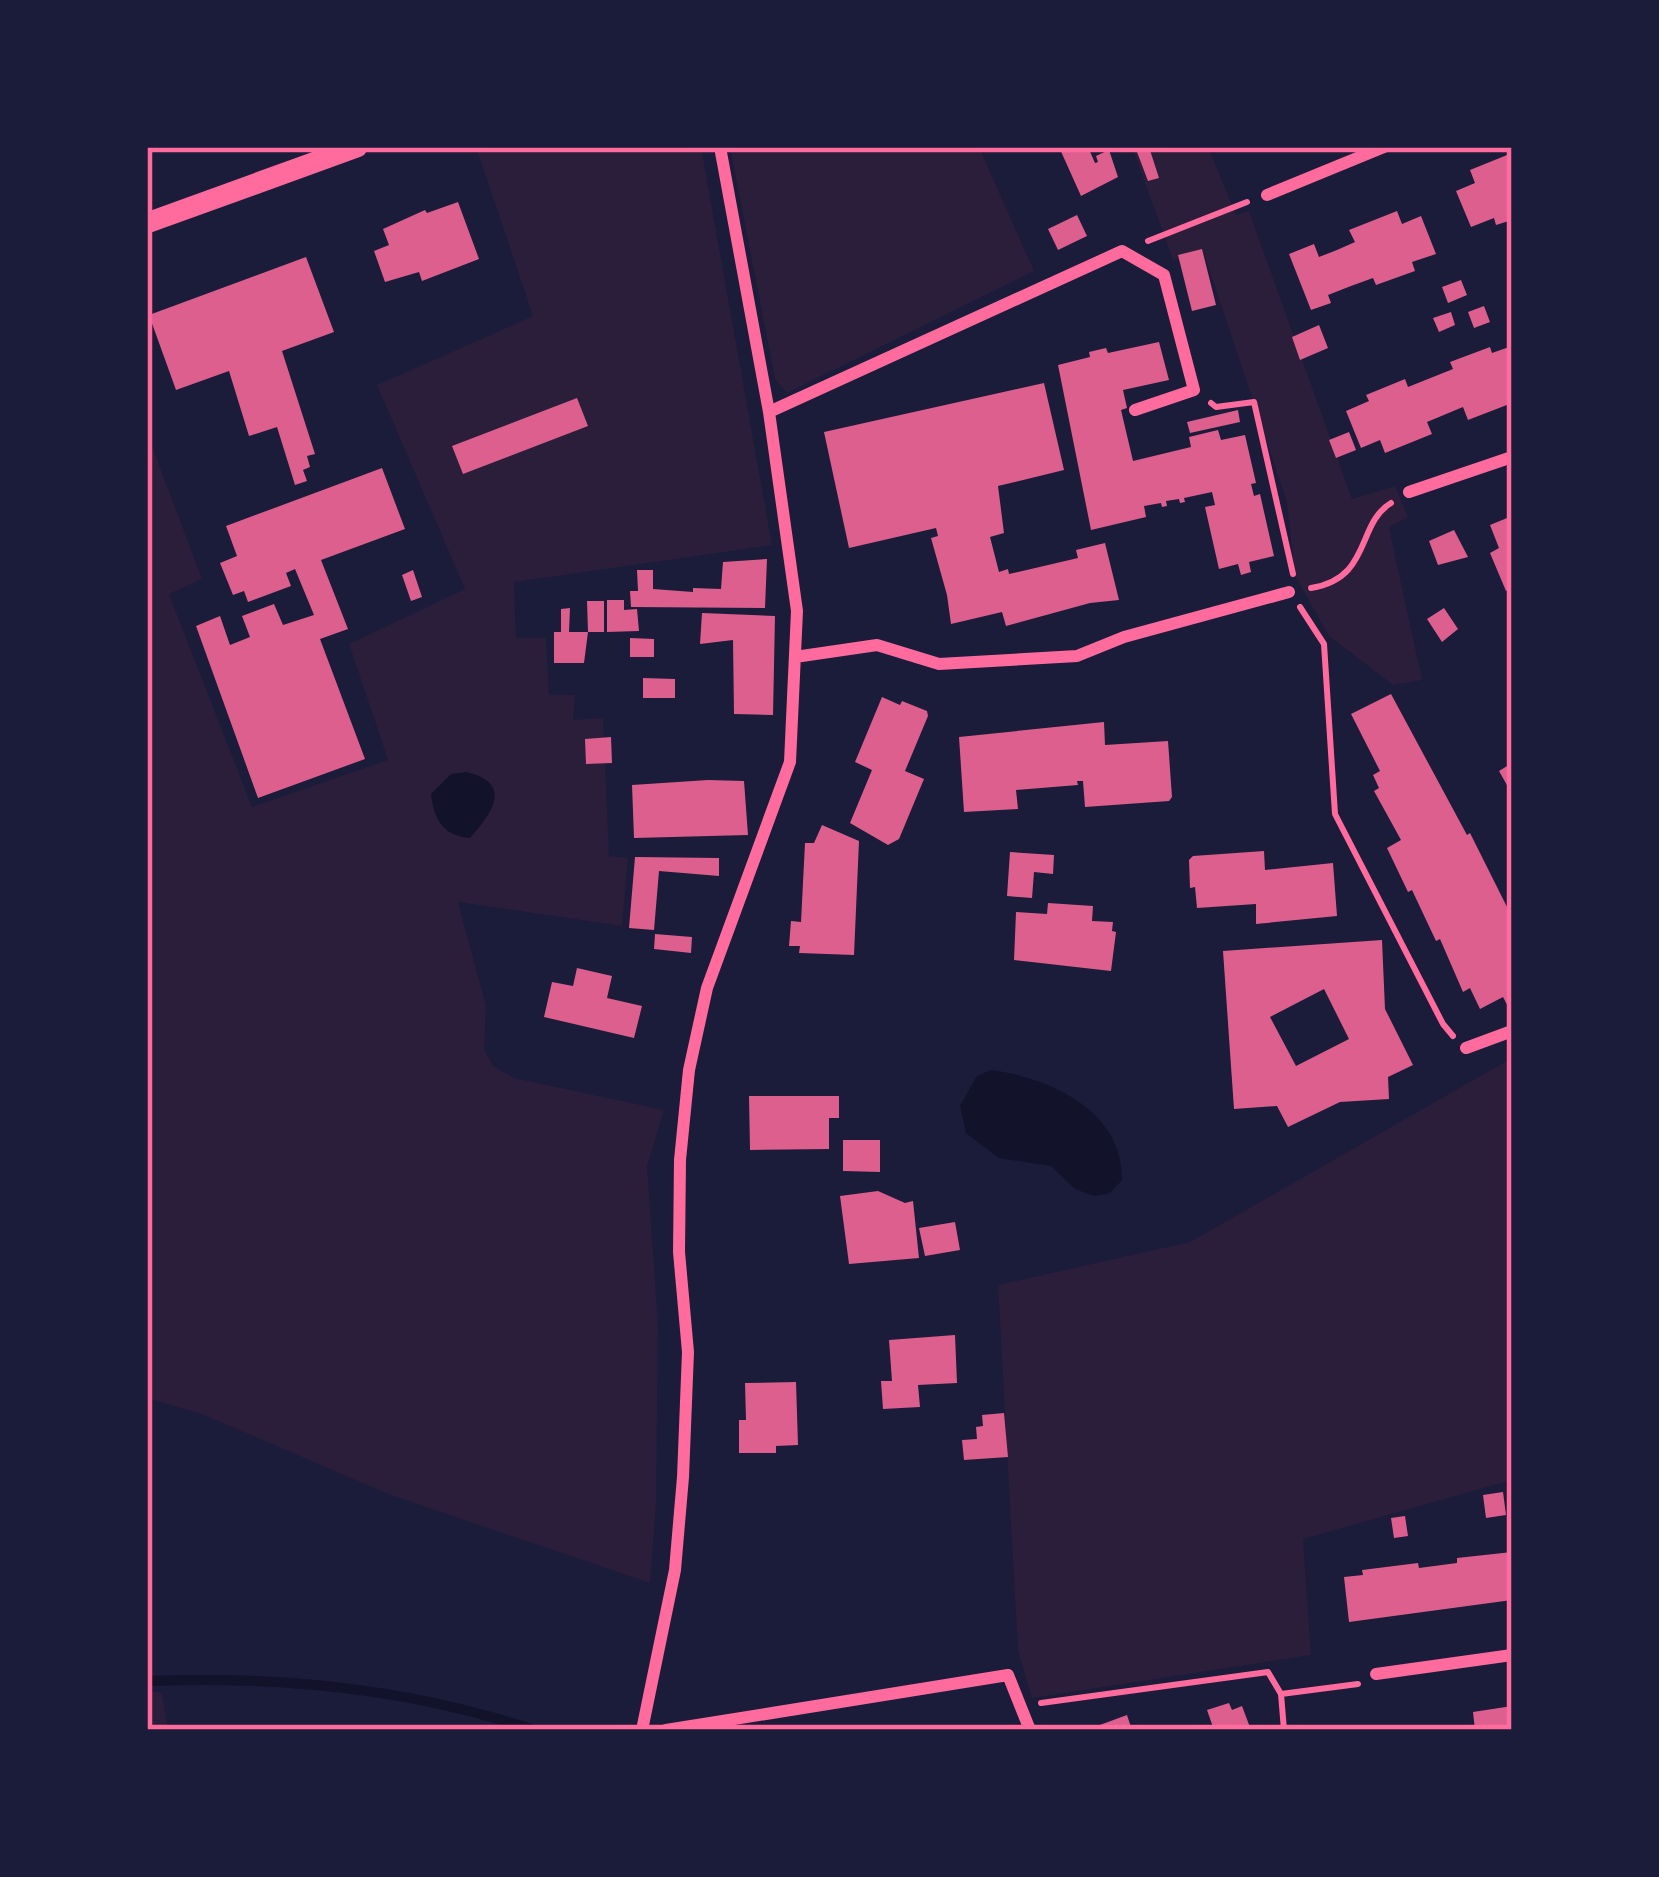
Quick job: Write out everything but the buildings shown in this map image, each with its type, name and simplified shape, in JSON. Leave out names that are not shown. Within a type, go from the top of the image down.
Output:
[{"type":"street","points":[[147,223],[357,147]]},
{"type":"street","points":[[642,1730],[675,1570],[683,1477],[688,1352],[679,1252],[680,1160],[688,1070],[707,988],[790,762],[797,611],[769,412],[720,147]]},
{"type":"street","points":[[1267,194],[1384,147]]},
{"type":"street","points":[[769,412],[1122,251],[1164,274],[1194,390],[1136,410]]},
{"type":"street","points":[[1409,492],[1512,457]]},
{"type":"street","points":[[795,657],[877,645],[939,664],[1077,656],[1124,637],[1289,592]]},
{"type":"street","points":[[1466,1048],[1512,1030]]},
{"type":"street","points":[[1376,1674],[1512,1655]]},
{"type":"street","points":[[666,1730],[1008,1675],[1030,1730]]},
{"type":"path","points":[[1122,251],[1267,194]]},
{"type":"path","points":[[1194,390],[1216,407],[1254,402],[1293,576],[1289,592],[1324,644],[1335,814],[1443,1024],[1466,1048]]},
{"type":"path","points":[[1289,592],[1324,586],[1357,562],[1379,510],[1409,492]]},
{"type":"path","points":[[1021,1706],[1268,1672],[1281,1694],[1284,1730]]},
{"type":"path","points":[[1281,1694],[1361,1684],[1376,1674]]},
{"type":"shaded area","points":[[476,147],[701,147],[772,545],[514,582],[516,638],[546,638],[549,695],[575,695],[573,720],[603,718],[609,856],[628,858],[622,926],[458,902],[486,1006],[484,1049],[493,1066],[514,1078],[664,1110],[647,1167],[658,1324],[650,1583],[388,1494],[202,1414],[147,1398],[147,433],[202,579],[169,594],[252,807],[388,760],[349,644],[465,589],[377,385],[533,316]]},
{"type":"shaded area","points":[[730,147],[979,147],[1034,271],[787,393],[775,379]]},
{"type":"shaded area","points":[[1132,147],[1208,147],[1236,215],[1249,211],[1352,499],[1395,486],[1408,517],[1389,527],[1422,680],[1393,685],[1329,636],[1295,576],[1287,502],[1204,254],[1173,260]]},
{"type":"shaded area","points":[[466,772],[490,783],[494,791],[491,809],[470,838],[442,825],[431,794],[451,774]]},
{"type":"shaded area","points":[[1512,1058],[1512,1480],[1303,1539],[1311,1655],[1032,1698],[1018,1651],[998,1285],[1190,1242]]},
{"type":"shaded area","points":[[991,1070],[1059,1090],[1097,1117],[1119,1156],[1122,1180],[1110,1193],[1094,1196],[1075,1189],[1051,1166],[999,1158],[966,1133],[960,1106],[977,1076]]},
{"type":"shaded area","points":[[147,1691],[162,1693],[168,1730],[147,1730]]},
{"type":"waterway","points":[[147,1681],[342,1688],[439,1704],[534,1730]]}]
